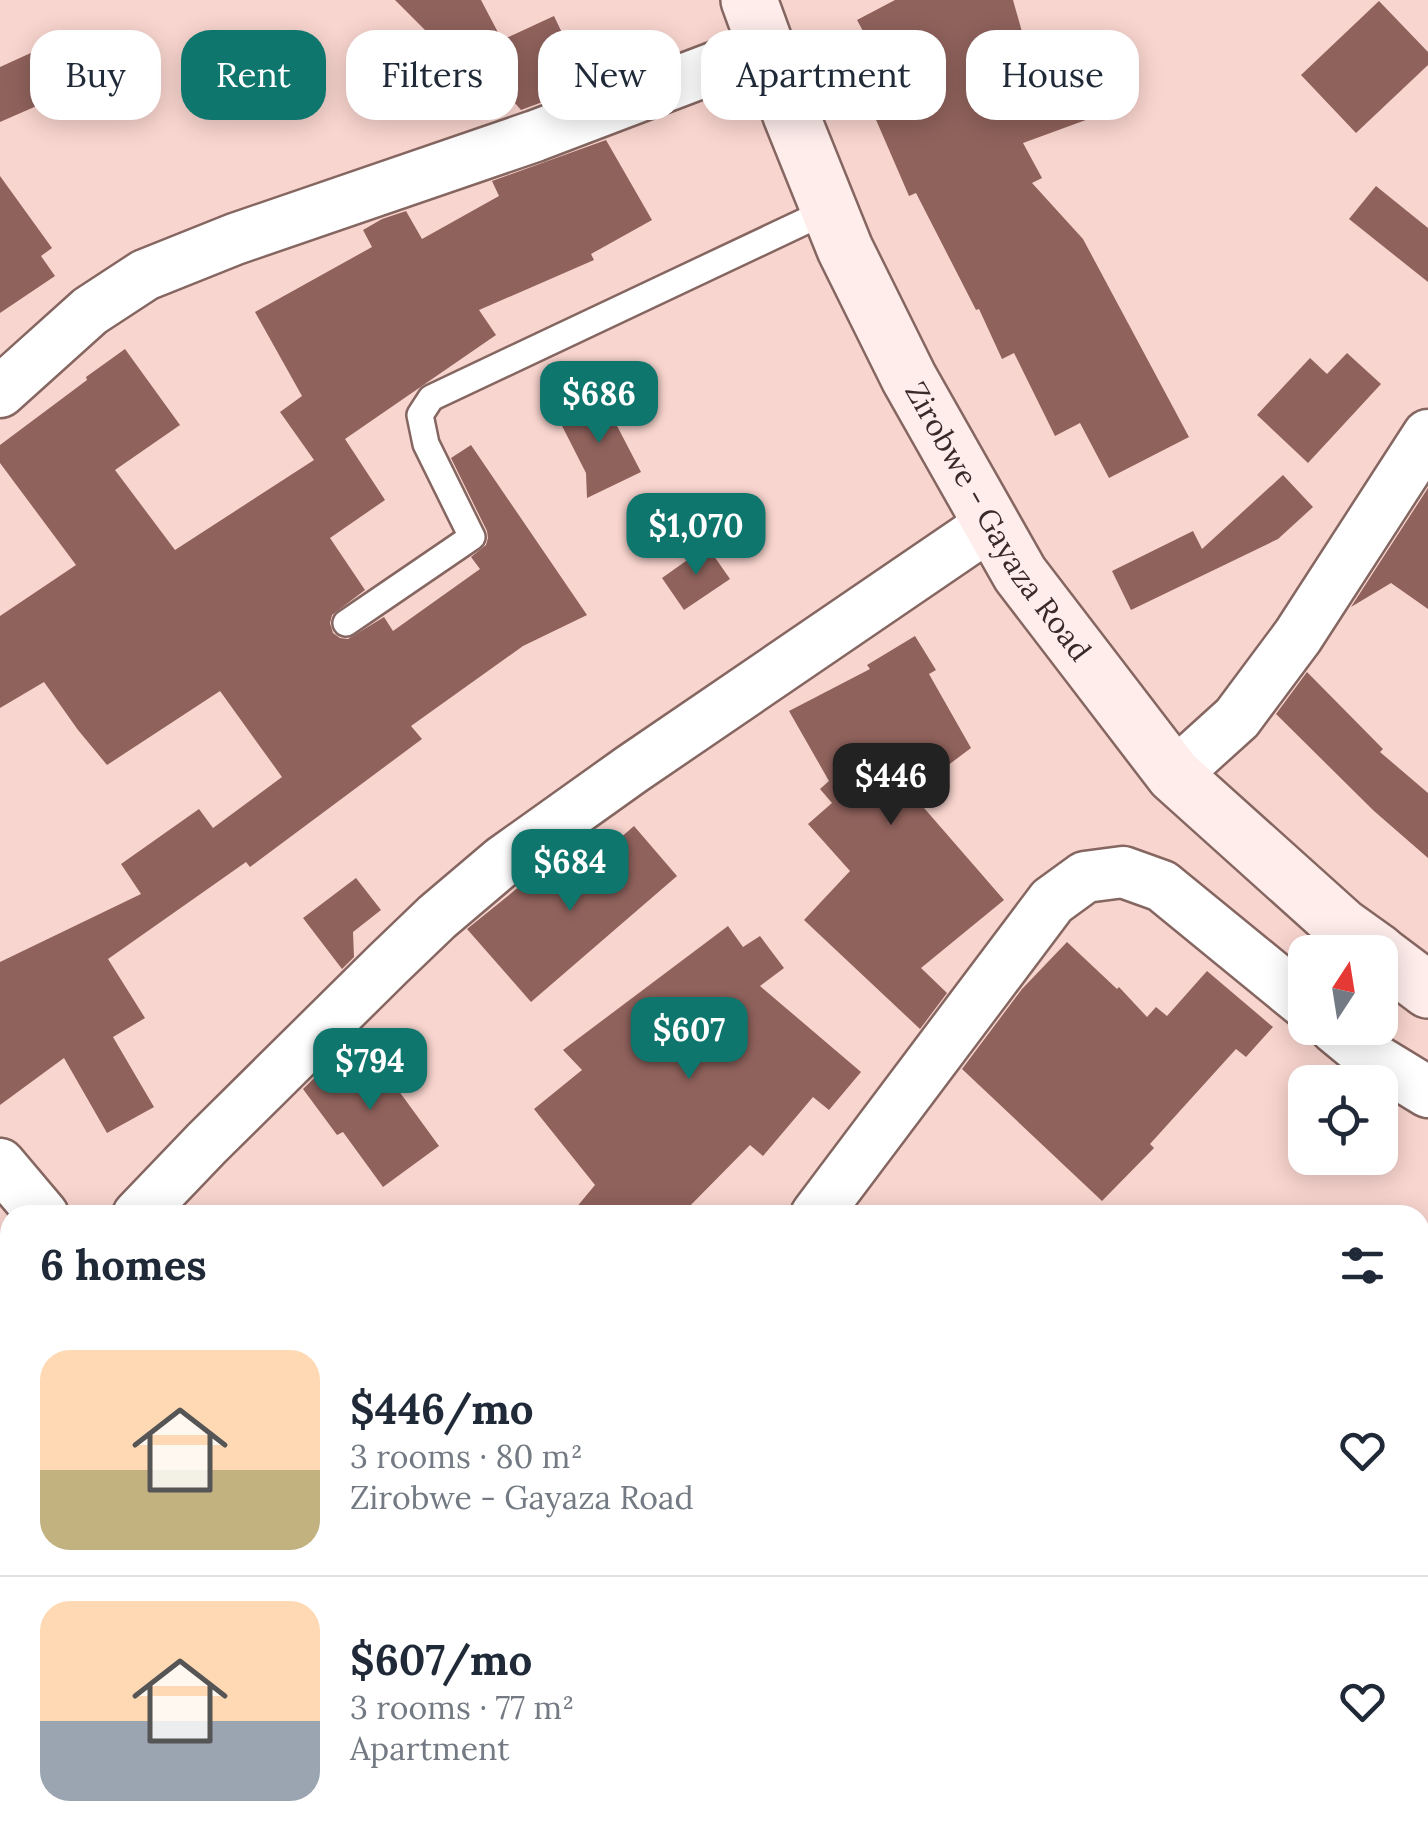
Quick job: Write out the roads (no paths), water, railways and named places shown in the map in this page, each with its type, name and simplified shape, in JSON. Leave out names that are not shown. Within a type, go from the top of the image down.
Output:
[{"type":"street","name":"Zirobwe - Gayaza Road","points":[[758,24],[845,249],[909,378],[1020,574],[1174,774],[1356,935]]},
{"type":"street","points":[[0,392],[90,311],[145,275],[235,239],[535,136],[758,24]]},
{"type":"street","points":[[1174,774],[1238,718],[1298,636],[1428,435]]},
{"type":"street","points":[[148,1205],[387,965],[503,860],[991,524]]},
{"type":"street","points":[[824,1205],[1052,901],[1085,877],[1123,872],[1162,886],[1288,989]]},
{"type":"street","name":"Zirobwe - Gayaza Road","points":[[1398,967],[1428,990]]},
{"type":"street","points":[[1355,1045],[1428,1092]]},
{"type":"street","points":[[0,1164],[35,1205]]},
{"type":"lane","points":[[346,623],[472,537],[426,444],[420,415],[431,398],[828,210]]}]
